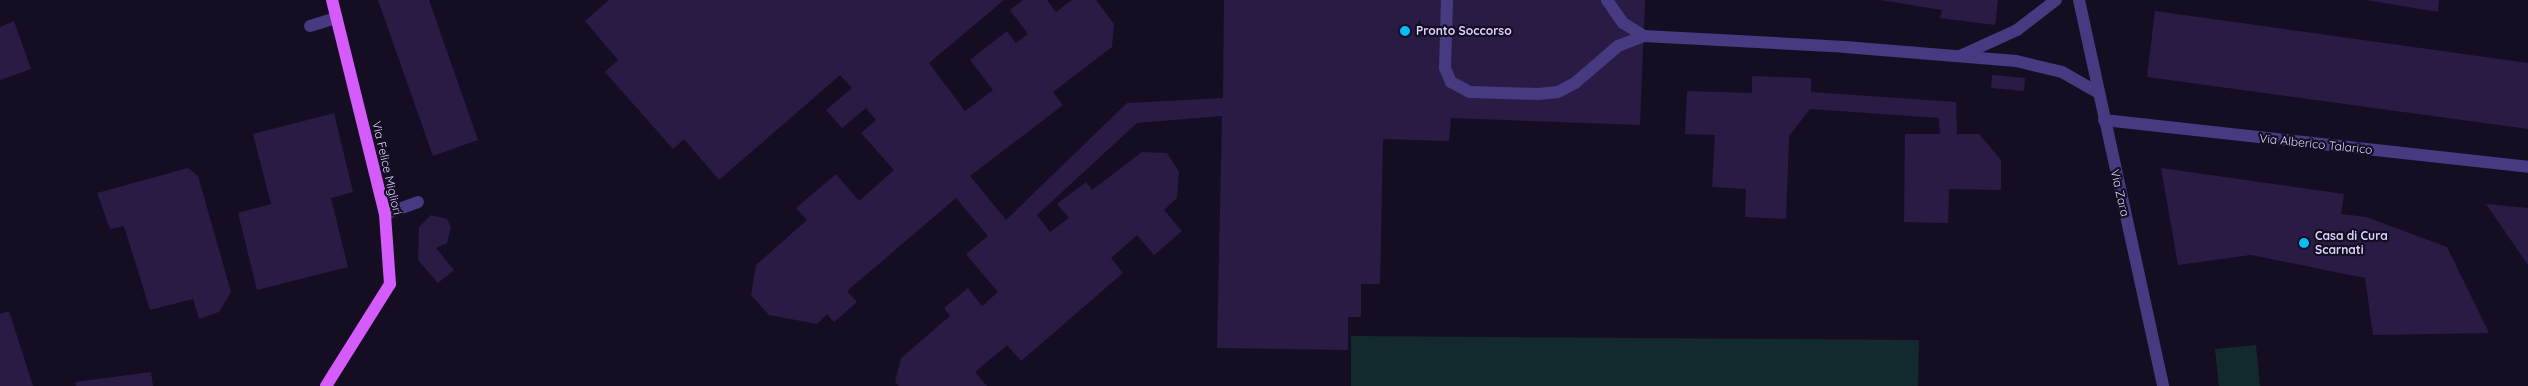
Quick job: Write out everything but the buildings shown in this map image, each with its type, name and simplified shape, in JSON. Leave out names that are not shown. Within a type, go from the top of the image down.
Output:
[{"type":"main road","name":"Via Felice Migliori","points":[[326,386],[390,284],[385,214],[332,0]]},
{"type":"street","points":[[1447,0],[1445,68],[1451,82],[1470,92],[1558,92],[1575,83],[1618,46],[1644,36],[1845,47],[2016,61],[2062,72],[2097,92]]},
{"type":"street","points":[[1607,0],[1623,23],[1644,36]]},
{"type":"street","points":[[1958,57],[2017,30],[2056,0]]},
{"type":"street","name":"Via Zara","points":[[2079,0],[2097,92],[2163,386]]},
{"type":"street","points":[[310,26],[337,18]]},
{"type":"street","name":"Via Alberico Talarico","points":[[2104,120],[2528,167]]},
{"type":"street","points":[[385,214],[418,202]]},
{"type":"green space","points":[[1351,336],[1919,340],[1918,386],[1351,386]]},
{"type":"green space","points":[[2256,345],[2260,386],[2219,386],[2215,349]]},
{"type":"place","name":"Pronto Soccorso","points":[[1405,31]]},
{"type":"place","name":"Casa di Cura Scarnati","points":[[2304,243]]}]
